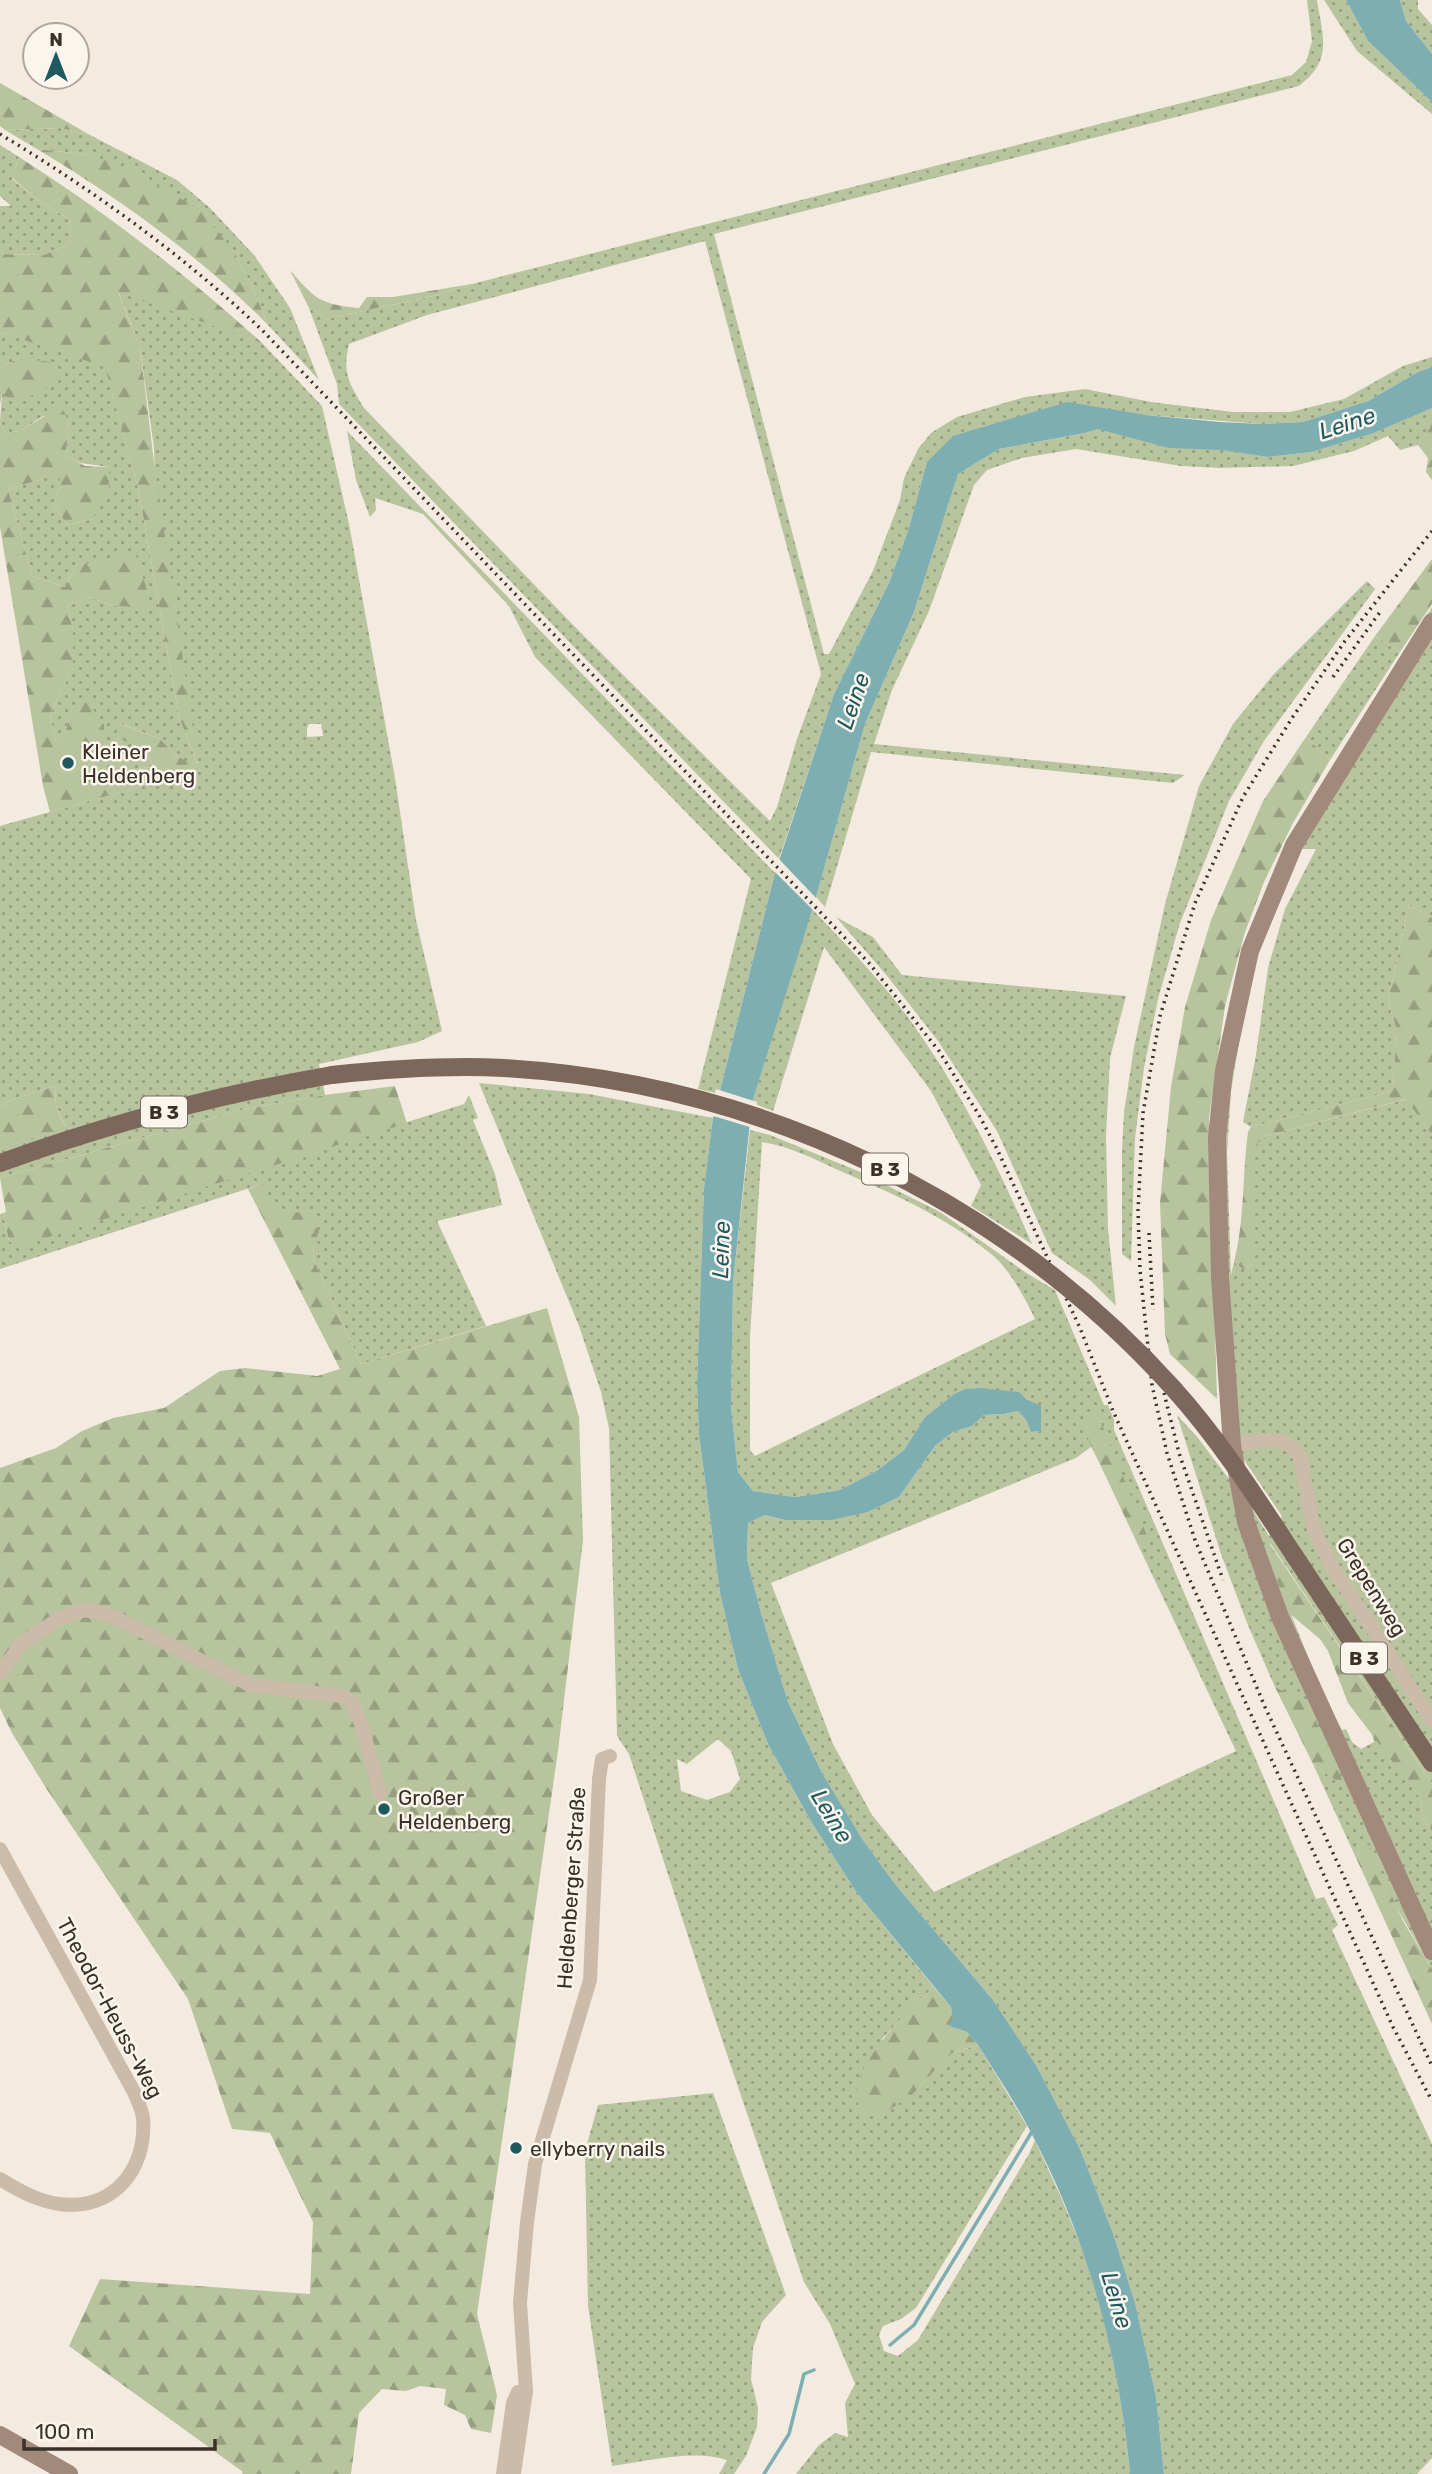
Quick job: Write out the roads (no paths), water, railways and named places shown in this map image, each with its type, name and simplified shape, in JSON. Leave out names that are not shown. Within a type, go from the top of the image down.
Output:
[{"type":"main road","name":"B 3","points":[[0,1163],[192,1104],[332,1075],[416,1068],[543,1071],[626,1083],[709,1101],[787,1126],[899,1176],[947,1203],[1004,1240],[1069,1289],[1122,1335],[1200,1421],[1238,1471],[1432,1763]]},
{"type":"street","points":[[1432,622],[1294,845],[1250,951],[1224,1071],[1217,1137],[1220,1277],[1232,1445],[1246,1522],[1280,1617],[1432,1951]]},
{"type":"street","name":"Grepenweg","points":[[1232,1445],[1278,1439],[1293,1447],[1300,1457],[1314,1530],[1331,1565],[1432,1721]]},
{"type":"street","points":[[0,1674],[20,1645],[58,1619],[85,1610],[108,1614],[250,1685],[342,1696],[352,1702],[362,1726],[380,1794]]},
{"type":"street","name":"Heldenberger Straße","points":[[526,2391],[520,2303],[527,2222],[535,2164],[590,1980],[599,1779],[602,1759],[610,1756]]},
{"type":"street","name":"Theodor-Heuss-Weg","points":[[0,1849],[134,2092],[143,2116],[142,2143],[133,2172],[116,2192],[87,2204],[58,2204],[26,2194],[0,2179]]},
{"type":"street","points":[[503,2474],[513,2403],[517,2392],[526,2391],[514,2474]]},
{"type":"street","points":[[0,2435],[46,2468],[69,2474]]},
{"type":"water","points":[[1346,0],[1400,0],[1406,21],[1432,54],[1432,102],[1368,41]]},
{"type":"water","name":"Leine","points":[[1432,367],[1432,408],[1374,433],[1312,452],[1268,457],[1222,450],[1169,448],[1098,429],[999,449],[958,474],[914,612],[865,724],[816,897],[752,1103],[733,1283],[731,1407],[738,1472],[753,1491],[795,1497],[840,1490],[878,1470],[904,1450],[925,1417],[954,1394],[965,1389],[1019,1392],[1026,1399],[1041,1406],[1041,1431],[1031,1432],[1018,1411],[984,1415],[972,1426],[953,1432],[935,1446],[899,1497],[868,1512],[831,1520],[785,1520],[765,1515],[748,1523],[747,1559],[788,1702],[822,1773],[863,1840],[895,1884],[993,2000],[1036,2065],[1080,2149],[1114,2236],[1135,2303],[1156,2396],[1164,2474],[1130,2474],[1118,2384],[1097,2295],[1067,2209],[1049,2168],[1022,2117],[978,2045],[967,2032],[949,2026],[953,2018],[951,2007],[857,1893],[812,1823],[768,1744],[738,1669],[720,1593],[699,1435],[697,1383],[704,1188],[713,1118],[775,873],[834,694],[889,583],[908,531],[927,462],[953,436],[1067,402],[1146,415],[1220,422],[1303,422],[1368,401],[1418,372]]},
{"type":"waterway","points":[[890,2345],[914,2325],[1033,2130]]},
{"type":"waterway","points":[[764,2474],[789,2434],[804,2374],[814,2370]]},
{"type":"railway","points":[[0,134],[136,225],[201,275],[262,330],[869,963],[939,1051],[997,1149],[1393,2027],[1432,2101]]},
{"type":"railway","points":[[1432,531],[1345,641],[1292,718],[1243,797],[1195,903],[1160,1016],[1143,1113],[1138,1211],[1140,1270],[1152,1385],[1167,1453],[1195,1540],[1265,1707],[1432,2066]]},
{"type":"railway","points":[[1333,677],[1380,612]]},
{"type":"railway","points":[[1149,1233],[1153,1310]]},
{"type":"railway","points":[[1164,1393],[1179,1453],[1223,1580]]},
{"type":"place","name":"Kleiner Heldenberg","points":[[68,763]]},
{"type":"place","name":"Großer Heldenberg","points":[[384,1809]]},
{"type":"place","name":"ellyberry nails","points":[[516,2148]]}]
